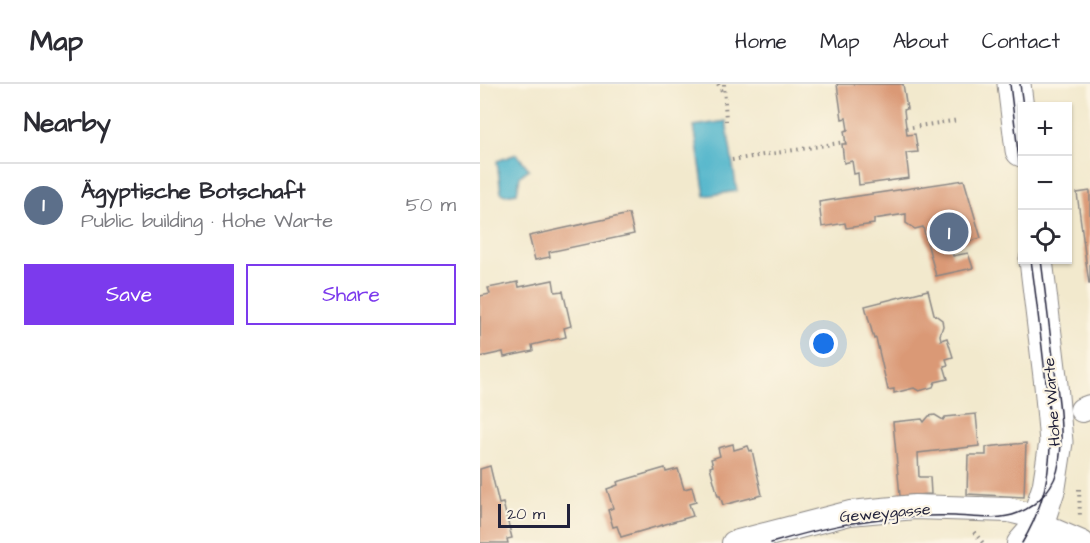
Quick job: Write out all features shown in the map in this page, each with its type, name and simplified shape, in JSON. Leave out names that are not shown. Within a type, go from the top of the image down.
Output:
[{"type":"street","points":[[1014,84],[1018,113]]},
{"type":"street","name":"Hohe Warte","points":[[1032,536],[1049,487],[1056,442],[1036,264]]},
{"type":"street","name":"Geweygasse","points":[[734,543],[850,513],[915,507],[997,509],[1029,516],[1032,536],[1054,531],[1082,543]]},
{"type":"path","points":[[718,84],[725,97]]},
{"type":"path","points":[[724,84],[726,121]]},
{"type":"path","points":[[906,128],[959,120]]},
{"type":"path","points":[[732,160],[845,142]]},
{"type":"water","points":[[726,121],[737,191],[705,196],[694,126]]},
{"type":"water","points":[[517,154],[529,169],[520,176],[517,193],[505,195],[501,192],[497,161]]},
{"type":"building","points":[[837,84],[903,84],[907,109],[904,110],[907,135],[915,134],[918,152],[906,153],[909,178],[859,185],[858,173],[854,174],[852,161],[844,163],[842,144],[846,144],[844,131],[848,130],[846,118],[842,119]]},
{"type":"building","points":[[964,180],[981,238],[950,247],[953,256],[968,253],[973,268],[936,276],[923,227],[915,229],[906,223],[906,214],[874,219],[874,224],[846,228],[845,223],[822,227],[819,202]]},
{"type":"building","points":[[1090,191],[1090,284],[1089,284],[1077,193]]},
{"type":"building","points":[[629,214],[634,234],[549,252],[550,257],[535,260],[529,236]]},
{"type":"building","points":[[553,280],[555,292],[563,291],[571,326],[564,328],[566,337],[532,345],[533,351],[504,357],[503,352],[480,357],[480,296],[490,294],[488,288],[518,282],[519,287]]},
{"type":"building","points":[[928,290],[934,314],[942,320],[941,340],[947,338],[953,357],[946,359],[948,365],[944,366],[948,379],[935,382],[933,387],[919,391],[914,388],[894,393],[894,389],[888,390],[876,338],[874,339],[865,306]]},
{"type":"building","points":[[976,414],[979,446],[918,453],[919,477],[930,477],[931,494],[900,496],[893,422],[922,419],[924,422],[929,416],[935,415],[943,420],[945,417]]},
{"type":"building","points":[[1026,443],[1024,497],[967,494],[968,455],[986,455],[986,447]]},
{"type":"building","points":[[733,444],[734,450],[748,446],[750,451],[752,450],[762,495],[723,505],[718,496],[710,467],[713,466],[711,459],[720,456],[718,448]]},
{"type":"building","points":[[490,466],[499,504],[503,503],[512,538],[507,539],[508,543],[480,543],[480,469]]},
{"type":"building","points":[[665,468],[666,472],[678,469],[684,489],[692,487],[696,502],[689,504],[693,516],[621,537],[617,526],[613,527],[608,510],[613,508],[607,489],[618,485],[617,482]]},
{"type":"tram line","points":[[1010,84],[1018,156]]},
{"type":"tram line","points":[[1020,84],[1022,102]]},
{"type":"tram line","points":[[1022,543],[1034,521],[1042,499],[1050,456],[1047,389],[1031,264]]},
{"type":"tram line","points":[[771,543],[837,526],[888,518],[1003,517],[1026,509],[1045,493],[1057,471],[1061,429],[1041,264]]},
{"type":"place","name":"Ägyptische Botschaft","points":[[949,232]]}]
